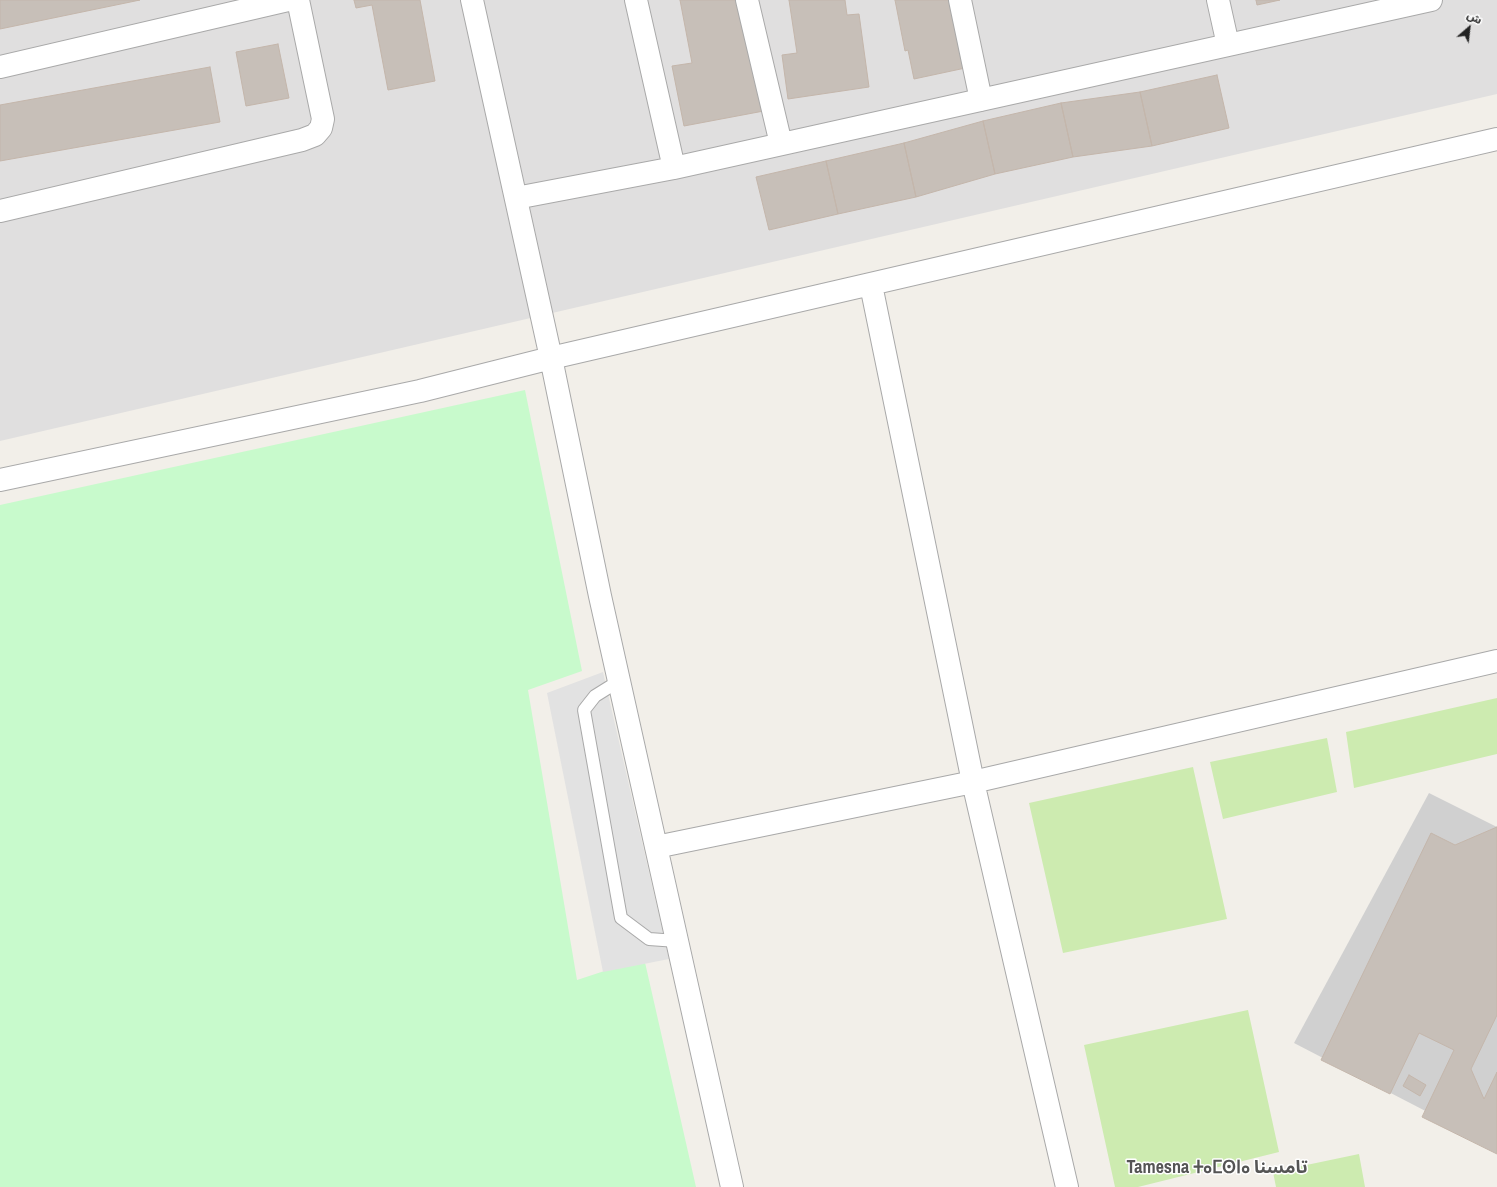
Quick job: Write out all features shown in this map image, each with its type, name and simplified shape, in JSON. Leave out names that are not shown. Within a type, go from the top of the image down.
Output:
[{"type":"street","points":[[0,67],[288,0]]},
{"type":"street","points":[[0,211],[302,140],[315,135],[321,128],[323,119],[298,0]]},
{"type":"street","points":[[472,0],[551,358],[619,681],[732,1187]]},
{"type":"street","points":[[636,0],[674,168]]},
{"type":"street","points":[[747,0],[781,144]]},
{"type":"street","points":[[960,0],[981,100]]},
{"type":"street","points":[[1218,0],[1228,45]]},
{"type":"street","points":[[516,198],[674,168],[1431,0]]},
{"type":"street","points":[[0,480],[420,391],[551,358],[1497,139]]},
{"type":"street","points":[[871,284],[973,782],[1066,1187]]},
{"type":"street","points":[[656,847],[973,782],[1497,661]]},
{"type":"lane","points":[[619,681],[595,696],[584,710],[621,918],[649,939],[677,941]]},
{"type":"shaded area","points":[[0,0],[1497,0],[1497,94],[0,441]]},
{"type":"shaded area","points":[[603,672],[669,959],[603,972],[547,693]]},
{"type":"shaded area","points":[[1429,793],[1497,827],[1497,1148],[1294,1043]]},
{"type":"green space","points":[[525,390],[582,671],[528,690],[577,980],[644,958],[696,1187],[0,1187],[0,505]]},
{"type":"green space","points":[[1497,698],[1497,754],[1354,788],[1346,732]]},
{"type":"green space","points":[[1327,738],[1337,792],[1223,819],[1210,762]]},
{"type":"green space","points":[[1193,767],[1227,919],[1063,953],[1029,803]]},
{"type":"green space","points":[[1248,1010],[1279,1152],[1138,1187],[1115,1187],[1084,1045]]},
{"type":"green space","points":[[1359,1154],[1365,1187],[1276,1187],[1273,1172]]},
{"type":"building","points":[[0,0],[140,0],[0,29]]},
{"type":"building","points":[[354,0],[420,0],[435,81],[388,90],[372,5],[356,8]]},
{"type":"building","points":[[680,0],[740,0],[769,110],[684,126],[672,66],[692,63]]},
{"type":"building","points":[[789,0],[845,0],[847,15],[859,14],[869,87],[788,99],[782,55],[797,53]]},
{"type":"building","points":[[895,0],[957,0],[970,67],[914,79],[908,50],[905,51]]},
{"type":"building","points":[[1256,0],[1280,0],[1257,5]]},
{"type":"building","points":[[278,44],[289,98],[246,106],[236,52]]},
{"type":"building","points":[[210,67],[220,122],[0,161],[0,105]]},
{"type":"building","points":[[1217,75],[1229,128],[1152,146],[1140,92]]},
{"type":"building","points":[[1140,92],[1152,146],[1073,157],[1061,103]]},
{"type":"building","points":[[1061,103],[1073,157],[995,174],[983,121]]},
{"type":"building","points":[[983,121],[995,174],[916,197],[904,143]]},
{"type":"building","points":[[904,143],[916,197],[838,214],[826,161]]},
{"type":"building","points":[[826,161],[838,214],[769,230],[756,177]]},
{"type":"building","points":[[1497,827],[1497,1015],[1471,1069],[1484,1099],[1497,1072],[1497,1154],[1422,1117],[1454,1050],[1419,1033],[1390,1094],[1321,1060],[1431,833],[1455,845]]},
{"type":"building","points":[[1409,1075],[1426,1085],[1420,1096],[1403,1086]]},
{"type":"district","name":"Tamesna ⵜⴰⵎⵙⵏⴰ تامسنا","points":[[1217,1168]]}]
